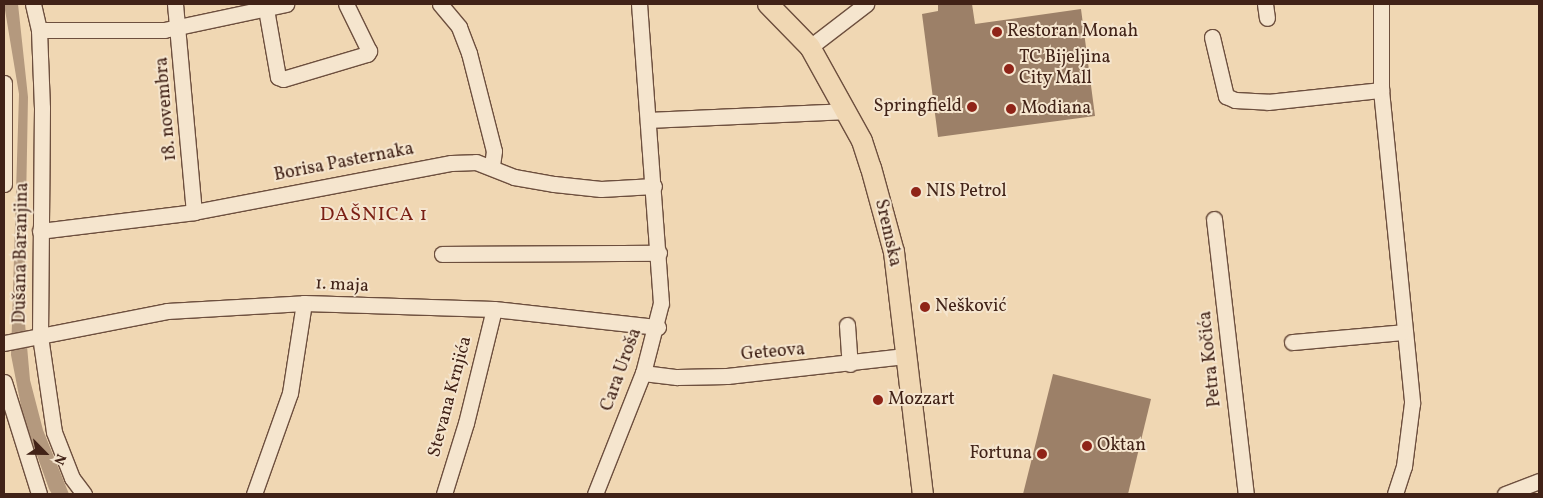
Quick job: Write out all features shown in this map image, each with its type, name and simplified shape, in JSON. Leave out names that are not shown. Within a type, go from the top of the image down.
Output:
[{"type":"main road","name":"Sremska","points":[[768,4],[810,47],[862,141],[894,252],[905,356],[924,494]]},
{"type":"street","name":"Dušana Baranjina","points":[[32,4],[39,30],[40,231],[33,337],[54,432],[72,478],[84,494]]},
{"type":"street","name":"18. novembra","points":[[175,4],[194,212]]},
{"type":"street","points":[[39,30],[178,27],[286,4]]},
{"type":"street","points":[[266,8],[278,77],[283,79],[367,54],[369,51],[346,4]]},
{"type":"street","points":[[440,4],[459,27],[469,53],[494,151],[492,165]]},
{"type":"street","name":"Cara Uroša","points":[[595,494],[643,373],[658,327],[659,253],[639,4]]},
{"type":"street","points":[[810,47],[866,4]]},
{"type":"street","points":[[1381,4],[1381,90],[1411,419],[1404,466],[1395,494]]},
{"type":"street","points":[[1212,37],[1226,96],[1235,100],[1268,102],[1381,90]]},
{"type":"street","points":[[4,82],[4,184]]},
{"type":"street","points":[[649,120],[846,111]]},
{"type":"street","name":"Borisa Pasternaka","points":[[40,231],[194,212],[416,168],[476,162],[492,165],[514,177],[554,184],[601,189],[654,186]]},
{"type":"street","name":"Petra Kočića","points":[[1214,219],[1246,494]]},
{"type":"street","points":[[442,254],[659,253]]},
{"type":"street","points":[[254,494],[290,393],[304,303]]},
{"type":"street","name":"1. maja","points":[[4,343],[168,311],[304,303],[494,309],[658,327]]},
{"type":"street","name":"Stevana Krnjića","points":[[444,494],[466,423],[494,309]]},
{"type":"street","points":[[847,325],[850,364]]},
{"type":"street","points":[[1292,342],[1404,332]]},
{"type":"street","name":"Geteova","points":[[643,373],[677,377],[726,376],[850,364],[905,356]]},
{"type":"street","points":[[4,382],[29,470],[40,494]]},
{"type":"street","points":[[1505,494],[1539,481]]},
{"type":"shaded area","points":[[4,4],[18,4],[28,97],[24,312],[30,380],[43,430],[69,494],[52,494],[49,489],[23,416],[11,355],[19,94]]},
{"type":"building","name":"TC Bijeljina City Mall","points":[[938,4],[972,4],[975,24],[1081,9],[1095,116],[938,137],[922,14],[938,11]]},
{"type":"building","name":"Oktan","points":[[1053,374],[1151,399],[1128,494],[1023,494]]},
{"type":"place","name":"Restoran Monah","points":[[997,32]]},
{"type":"place","name":"TC Bijeljina City Mall","points":[[1009,69]]},
{"type":"place","name":"Springfield","points":[[972,107]]},
{"type":"place","name":"Modiana","points":[[1011,109]]},
{"type":"place","name":"NIS Petrol","points":[[916,192]]},
{"type":"place","name":"Nešković","points":[[925,307]]},
{"type":"place","name":"Mozzart","points":[[878,400]]},
{"type":"place","name":"Oktan","points":[[1087,446]]},
{"type":"place","name":"Fortuna","points":[[1042,454]]},
{"type":"district","name":"DAŠNICA 1","points":[[374,215]]}]
